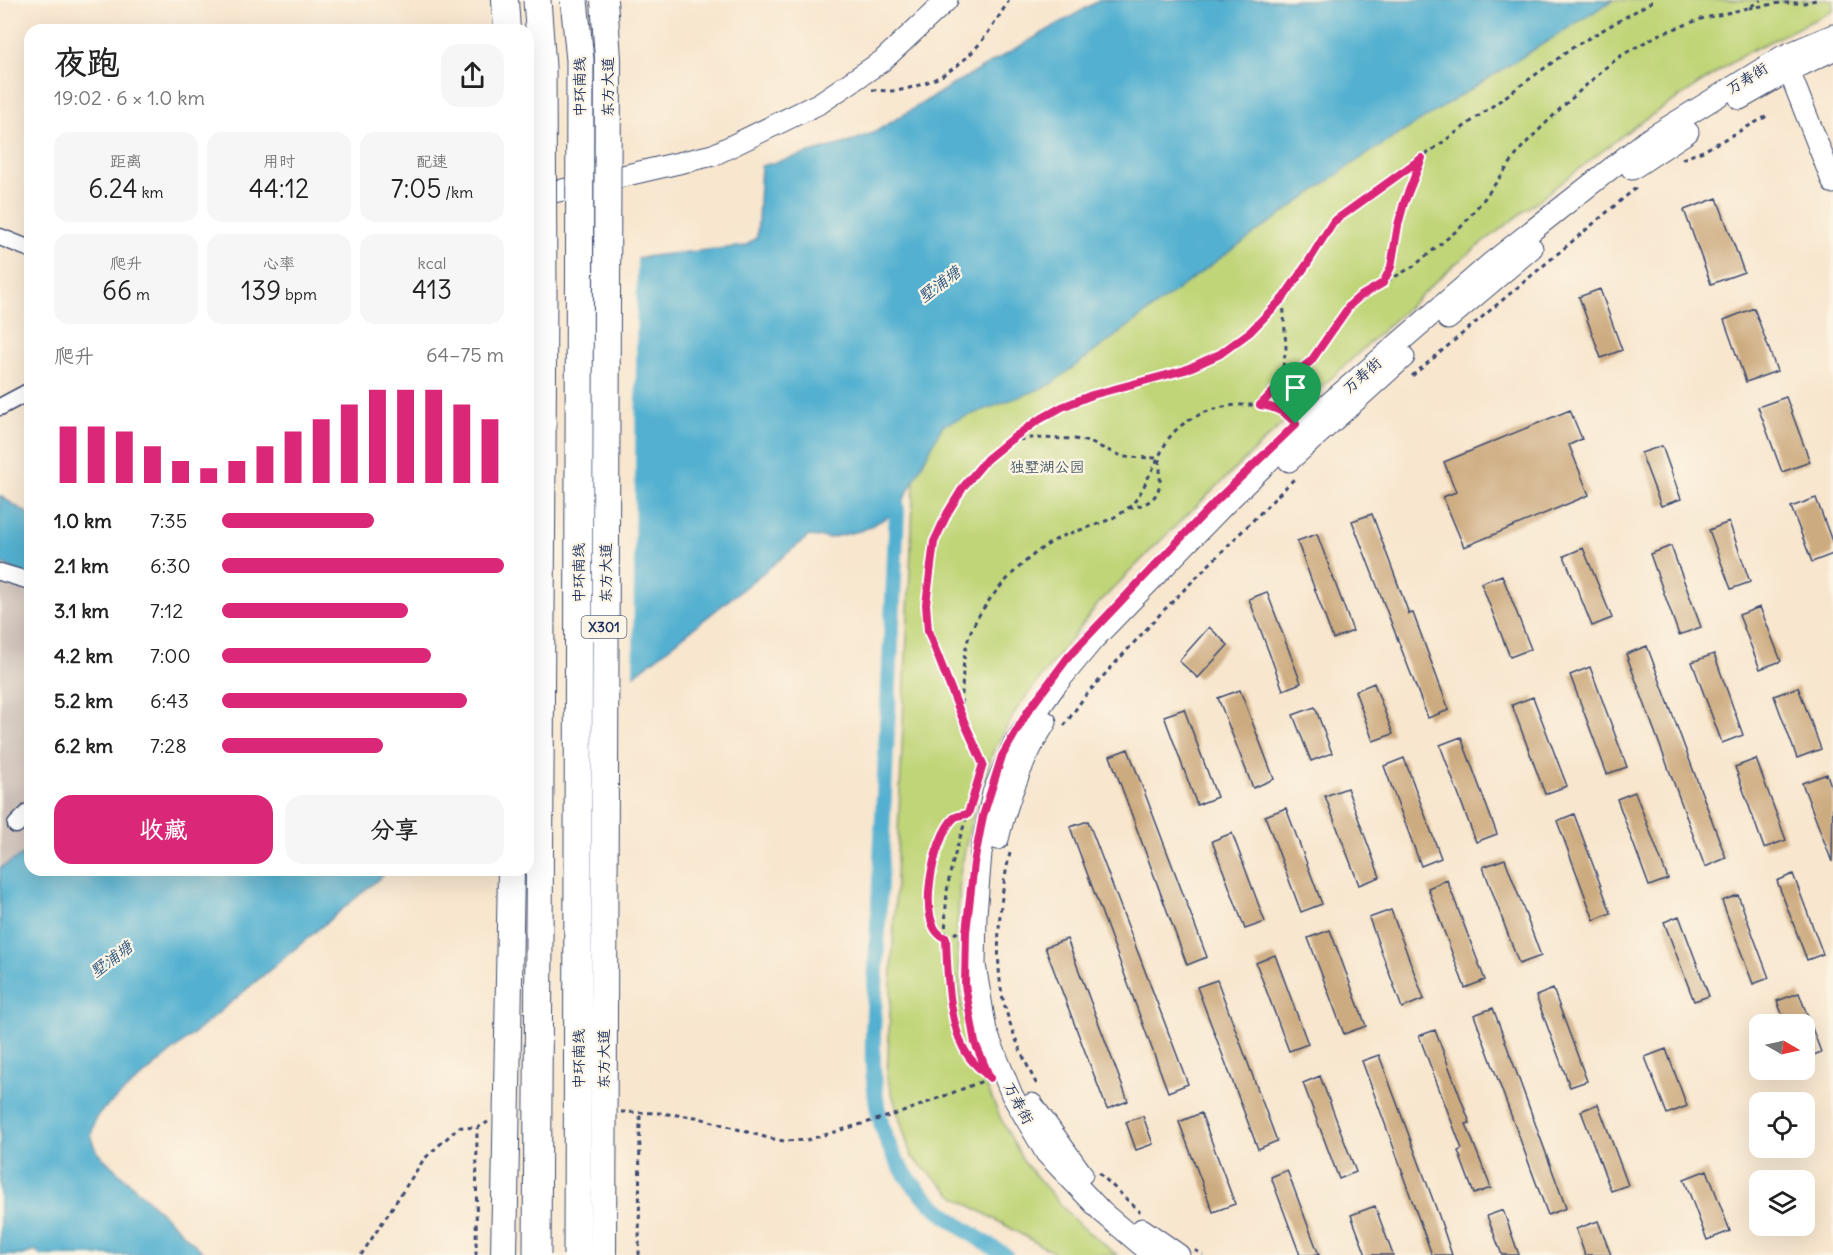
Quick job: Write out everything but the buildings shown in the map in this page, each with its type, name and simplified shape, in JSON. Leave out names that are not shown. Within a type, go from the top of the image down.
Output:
[{"type":"highway","points":[[537,0],[542,67],[543,294],[537,1255]]},
{"type":"highway","name":"中环南线","points":[[574,0],[580,60],[577,1255]]},
{"type":"main road","points":[[505,0],[507,24]]},
{"type":"main road","name":"东方大道","points":[[603,1255],[608,59],[604,0]]},
{"type":"main road","points":[[504,1255],[510,876]]},
{"type":"street","points":[[534,197],[713,155],[820,103],[882,61],[947,0]]},
{"type":"street","name":"万寿街","points":[[1153,1255],[1102,1212],[1046,1153],[1012,1095],[986,1031],[975,965],[981,853],[993,793],[1014,744],[1055,686],[1093,640],[1301,430],[1491,263],[1647,140],[1833,35]]},
{"type":"street","name":"万寿街","points":[[1184,1251],[1155,1240],[1094,1190],[1059,1144],[1026,1094],[998,1022],[985,962],[988,902],[994,857],[1006,804],[1032,743],[1064,693],[1104,644],[1245,501],[1417,346],[1576,211],[1647,158],[1742,98],[1786,63],[1833,50]]},
{"type":"street","points":[[1786,63],[1833,183]]},
{"type":"street","points":[[0,237],[24,247]]},
{"type":"street","points":[[0,407],[24,394]]},
{"type":"street","points":[[0,572],[24,579]]},
{"type":"street","points":[[16,825],[24,817]]},
{"type":"path","points":[[864,89],[899,91],[939,77],[965,60],[990,32],[1009,0]]},
{"type":"path","points":[[980,774],[983,764],[928,631],[926,604],[934,542],[948,512],[964,486],[987,459],[1037,421],[1072,403],[1092,395],[1185,370],[1220,354],[1250,332],[1283,298],[1333,222],[1575,46],[1655,0]]},
{"type":"path","points":[[1748,8],[1761,0]]},
{"type":"path","points":[[1260,405],[1280,385],[1311,361],[1350,305],[1359,297],[1414,266],[1461,227],[1530,138],[1613,62],[1658,35],[1701,19],[1748,8],[1816,0]]},
{"type":"path","points":[[1672,163],[1703,151],[1769,115]]},
{"type":"path","points":[[1383,283],[1391,267],[1404,203],[1422,158]]},
{"type":"path","points":[[1407,381],[1643,182]]},
{"type":"path","points":[[1280,385],[1286,348],[1283,298]]},
{"type":"path","points":[[1129,508],[1138,496],[1168,440],[1194,417],[1229,405],[1274,406],[1287,414],[1301,430]]},
{"type":"path","points":[[1009,441],[1031,438],[1075,439],[1089,442],[1124,457],[1159,458]]},
{"type":"path","points":[[961,714],[964,662],[970,633],[981,610],[1024,563],[1047,544],[1110,520],[1129,508],[1148,504],[1159,489],[1161,476],[1159,458]]},
{"type":"path","points":[[1059,735],[1085,696],[1162,611],[1301,472]]},
{"type":"path","points":[[974,794],[954,856],[947,893],[946,938],[952,1011],[959,1036],[967,1055],[990,1078]]},
{"type":"path","points":[[961,932],[946,938],[936,930],[930,913],[930,887],[938,846],[954,818],[960,815],[975,815]]},
{"type":"path","points":[[1011,851],[1006,871],[1000,926],[999,965],[1006,1012],[1025,1061],[1042,1096]]},
{"type":"path","points":[[986,1069],[993,1086]]},
{"type":"path","points":[[862,1125],[903,1112],[990,1078]]},
{"type":"path","points":[[639,1255],[640,1112]]},
{"type":"path","points":[[476,1255],[477,1128]]},
{"type":"path","points":[[1094,1167],[1143,1214]]},
{"type":"path","points":[[1184,1251],[1203,1255]]},
{"type":"shaded area","points":[[6,565],[24,574],[24,854],[0,868],[0,574]]},
{"type":"green space","name":"独墅湖公园","points":[[1522,0],[1833,0],[1833,11],[1748,52],[1635,126],[1455,264],[1303,404],[1160,541],[1098,604],[1018,707],[993,752],[978,795],[960,873],[957,939],[961,999],[979,1069],[1000,1117],[1024,1162],[1076,1222],[1117,1255],[1058,1255],[955,1197],[911,1156],[887,1077],[914,482],[906,434]]},
{"type":"water","name":"墅浦塘","points":[[1100,0],[1613,0],[1358,160],[1219,259],[1048,386],[943,425],[897,512],[863,530],[829,538],[809,536],[627,681],[586,325],[607,264],[651,256],[745,246],[757,237],[761,166],[850,142],[875,132]]},
{"type":"water","points":[[0,496],[24,511],[24,574],[0,562]]},
{"type":"water","name":"墅浦塘","points":[[24,854],[24,876],[382,876],[100,1112],[95,1119],[91,1136],[100,1155],[206,1255],[41,1255],[36,1251],[22,1255],[0,1255],[0,868]]},
{"type":"pier","points":[[637,255],[633,679],[534,757],[534,321],[584,322],[605,262]]},
{"type":"waterway","points":[[894,490],[897,512],[873,1033],[873,1073],[878,1112],[886,1140],[898,1164],[914,1185],[932,1204],[954,1221],[1005,1255]]},
{"type":"route","points":[[1422,158],[1404,203],[1391,267],[1383,283],[1350,305],[1311,361],[1280,385],[1260,405],[1274,406],[1287,414],[1296,424],[1216,501],[1069,656],[1028,711],[1002,756],[983,816],[974,863],[966,932],[965,985],[975,1043],[990,1078],[967,1055],[959,1036],[952,1011],[946,938],[936,930],[930,913],[930,887],[938,846],[954,818],[968,814],[983,764],[928,631],[926,604],[929,570],[934,542],[948,512],[964,486],[987,459],[1037,421],[1062,407],[1092,395],[1185,370],[1220,354],[1250,332],[1283,298],[1333,222],[1422,158]]}]
